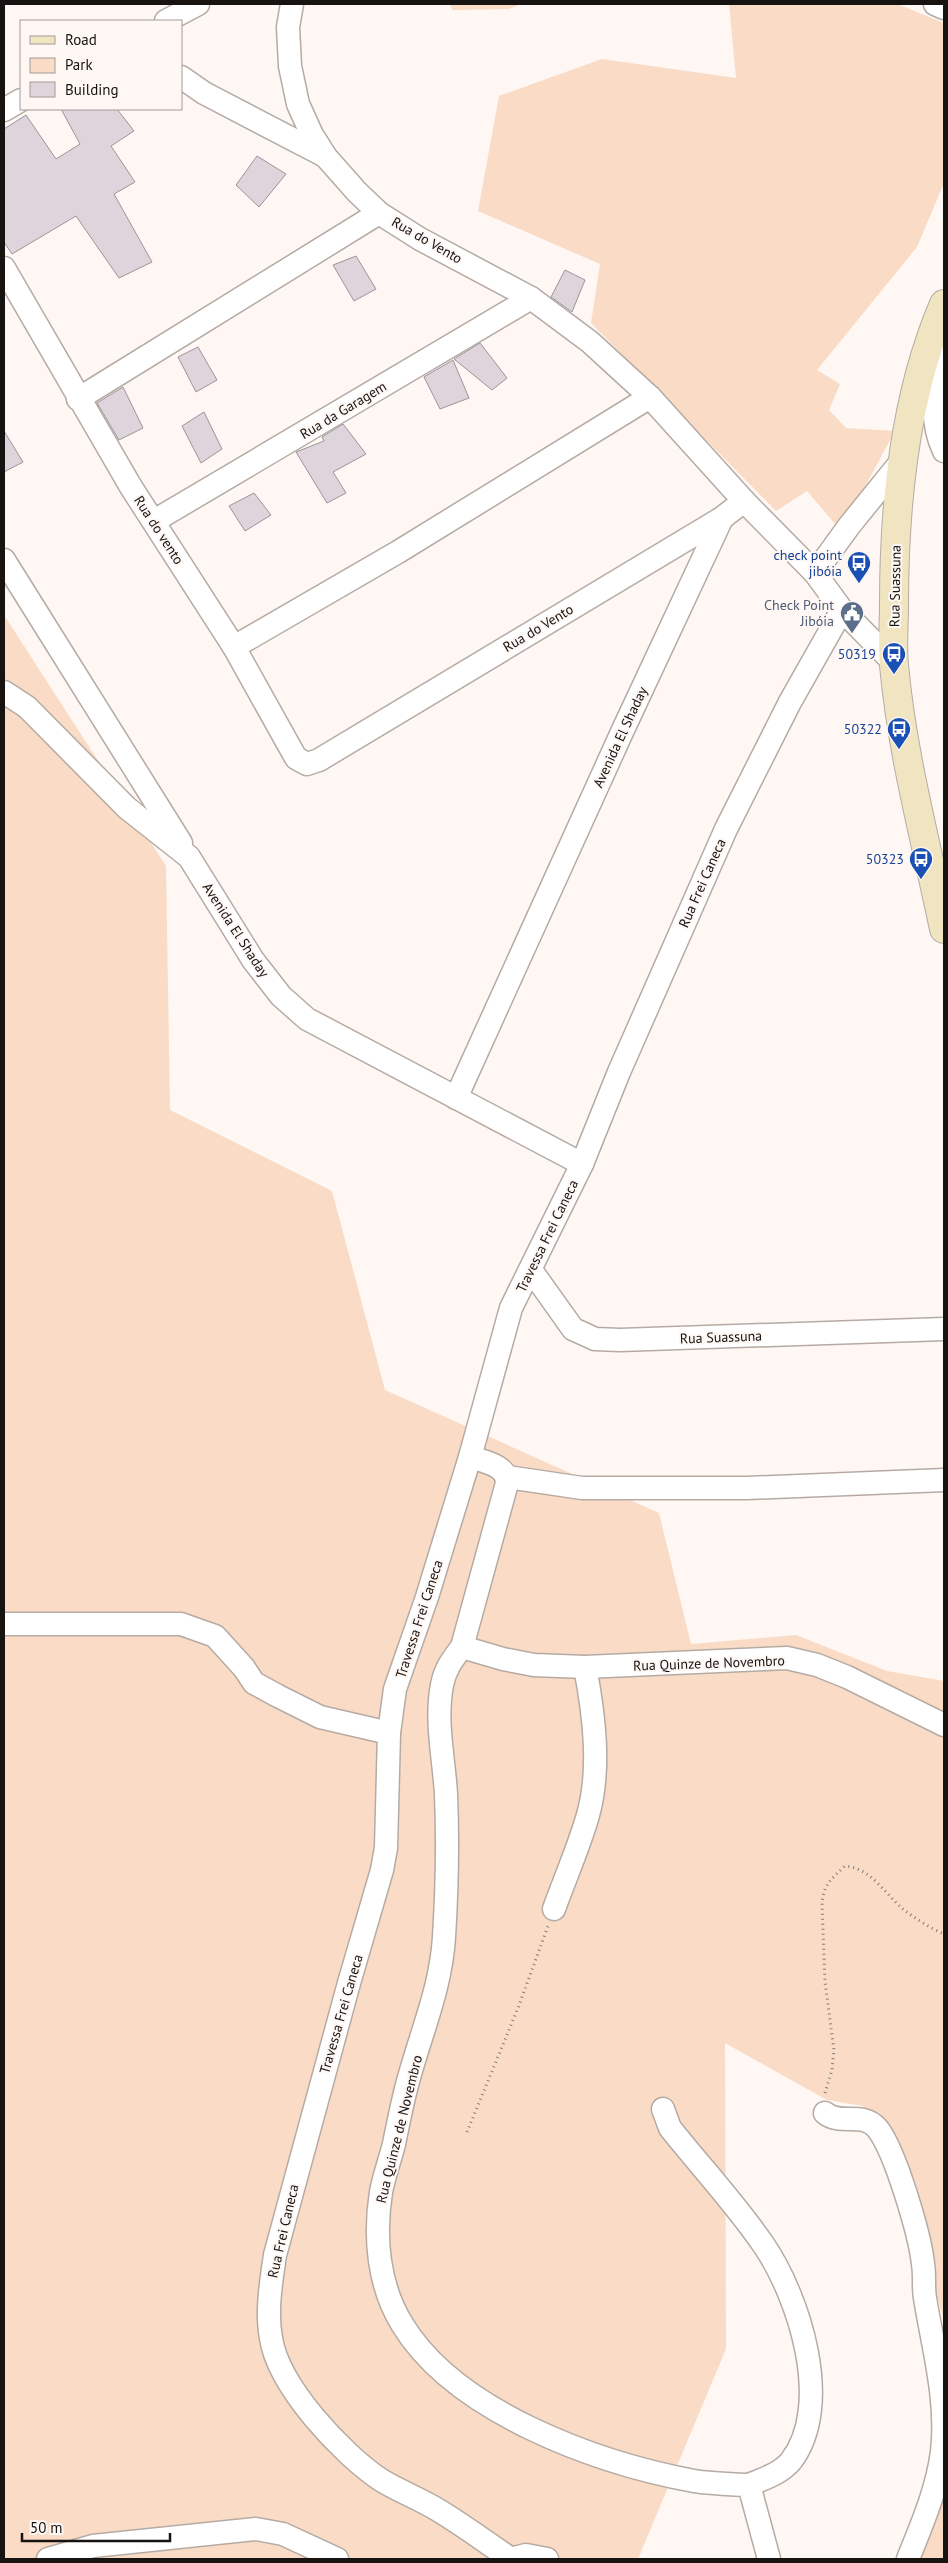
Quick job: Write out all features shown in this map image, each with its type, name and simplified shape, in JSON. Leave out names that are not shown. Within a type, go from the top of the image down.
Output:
[{"type":"street","points":[[168,20],[198,4]]},
{"type":"street","name":"Rua do Vento","points":[[292,4],[288,27],[290,66],[298,104],[312,135],[326,157],[357,192],[380,213],[420,239],[531,298],[590,342],[650,397],[744,501],[815,573],[842,610],[894,664]]},
{"type":"street","points":[[935,4],[944,8]]},
{"type":"street","name":"Rua do Vento","points":[[182,78],[204,93],[326,157]]},
{"type":"street","points":[[4,110],[20,101]]},
{"type":"street","name":"Rua do Vento","points":[[78,399],[380,213]]},
{"type":"street","name":"Rua do vento","points":[[4,268],[78,399],[234,647],[296,758],[307,764],[330,753]]},
{"type":"street","name":"Rua da Garagem","points":[[154,521],[531,298]]},
{"type":"street","name":"Rua Suassuna","points":[[944,304],[936,324],[913,405],[904,458],[894,559],[894,664],[902,729],[944,929]]},
{"type":"street","points":[[944,338],[933,410],[937,434],[944,451]]},
{"type":"street","points":[[234,647],[398,552],[650,397]]},
{"type":"street","points":[[815,573],[849,526],[904,458]]},
{"type":"street","name":"Rua do Vento","points":[[330,753],[722,518],[744,501]]},
{"type":"street","name":"Avenida El Shaday","points":[[456,1098],[722,518]]},
{"type":"street","points":[[4,560],[189,857]]},
{"type":"street","name":"Rua Frei Caneca","points":[[582,1164],[619,1072],[726,829],[790,702],[842,610]]},
{"type":"street","name":"Avenida El Shaday","points":[[4,692],[27,707],[127,808],[189,857],[253,960],[281,996],[307,1019],[582,1164]]},
{"type":"street","name":"Travessa Frei Caneca","points":[[319,2091],[382,1870],[386,1848],[389,1733],[395,1689],[427,1597],[470,1457],[511,1308],[582,1164]]},
{"type":"street","name":"Rua Suassuna","points":[[531,1270],[573,1329],[594,1339],[620,1340],[944,1328]]},
{"type":"street","points":[[470,1457],[499,1468],[507,1476],[582,1488],[746,1488],[944,1480]]},
{"type":"street","name":"Rua Quinze de Novembro","points":[[507,1476],[507,1484],[462,1647],[447,1665],[440,1702],[448,1847],[443,1954],[430,2016],[407,2085],[382,2191],[378,2255],[394,2308],[414,2342],[432,2361],[476,2398],[513,2420],[590,2452],[695,2481],[748,2485]]},
{"type":"street","points":[[4,1624],[181,1624],[215,1636],[254,1682],[278,1696],[320,1717],[389,1733]]},
{"type":"street","name":"Rua Quinze de Novembro","points":[[462,1647],[534,1665],[585,1667],[787,1658],[817,1665],[847,1677],[944,1725]]},
{"type":"street","points":[[554,1909],[588,1815],[594,1779],[591,1699],[585,1667]]},
{"type":"street","name":"Rua Frei Caneca","points":[[319,2091],[275,2255],[271,2281],[270,2338],[281,2368],[311,2413],[340,2445],[381,2480],[439,2510],[511,2559],[526,2555],[547,2559]]},
{"type":"street","points":[[663,2109],[670,2128],[763,2244],[779,2271],[798,2315],[810,2372],[812,2406],[808,2428],[790,2462],[777,2473],[748,2485],[769,2559]]},
{"type":"street","points":[[825,2113],[833,2118],[868,2120],[877,2129],[897,2171],[923,2263],[924,2295],[940,2385],[942,2451],[932,2500],[908,2559]]},
{"type":"street","points":[[48,2559],[93,2546],[256,2529],[283,2534],[337,2559]]},
{"type":"path","points":[[825,2113],[822,2105],[832,2070],[834,2050],[825,1982],[822,1904],[823,1891],[828,1881],[845,1866],[855,1866],[905,1911],[944,1934]]},
{"type":"path","points":[[467,2132],[518,2008],[554,1909]]},
{"type":"green space","points":[[450,4],[521,4],[509,9],[452,10]]},
{"type":"green space","points":[[729,4],[897,4],[944,23],[944,183],[917,247],[817,370],[840,384],[829,410],[846,428],[895,431],[861,494],[836,525],[807,491],[776,511],[591,323],[600,264],[478,211],[499,96],[602,59],[736,78]]},
{"type":"green space","points":[[4,615],[166,866],[170,1110],[332,1191],[385,1390],[659,1513],[691,1644],[796,1635],[887,1671],[944,1681],[944,2321],[920,2233],[908,2165],[863,2106],[827,2100],[725,2043],[726,2349],[638,2559],[4,2559]]},
{"type":"green space","points":[[944,2476],[944,2559],[920,2559]]},
{"type":"building","points":[[62,110],[118,110],[134,131],[111,146],[135,182],[114,194],[152,262],[119,278],[76,216],[12,254],[4,242],[4,129],[26,115],[56,159],[80,144]]},
{"type":"building","points":[[257,156],[286,174],[259,207],[236,185]]},
{"type":"building","points":[[356,256],[376,289],[354,301],[333,265]]},
{"type":"building","points":[[565,270],[585,280],[572,312],[551,297]]},
{"type":"building","points":[[480,343],[507,378],[492,390],[454,359]]},
{"type":"building","points":[[198,347],[217,380],[196,392],[178,357]]},
{"type":"building","points":[[453,360],[469,398],[440,409],[424,377]]},
{"type":"building","points":[[123,387],[143,428],[119,440],[97,403]]},
{"type":"building","points":[[204,412],[222,449],[201,463],[182,426]]},
{"type":"building","points":[[343,424],[366,454],[333,472],[346,493],[327,503],[296,452],[324,441],[322,437]]},
{"type":"building","points":[[4,431],[23,462],[4,472]]},
{"type":"building","points":[[254,493],[271,515],[245,531],[229,506]]},
{"type":"place","name":"check point jibóia","points":[[859,584]]},
{"type":"place","name":"Check Point Jibóia","points":[[852,634]]},
{"type":"place","name":"50319","points":[[894,675]]},
{"type":"place","name":"50322","points":[[899,750]]},
{"type":"place","name":"50323","points":[[921,880]]}]
